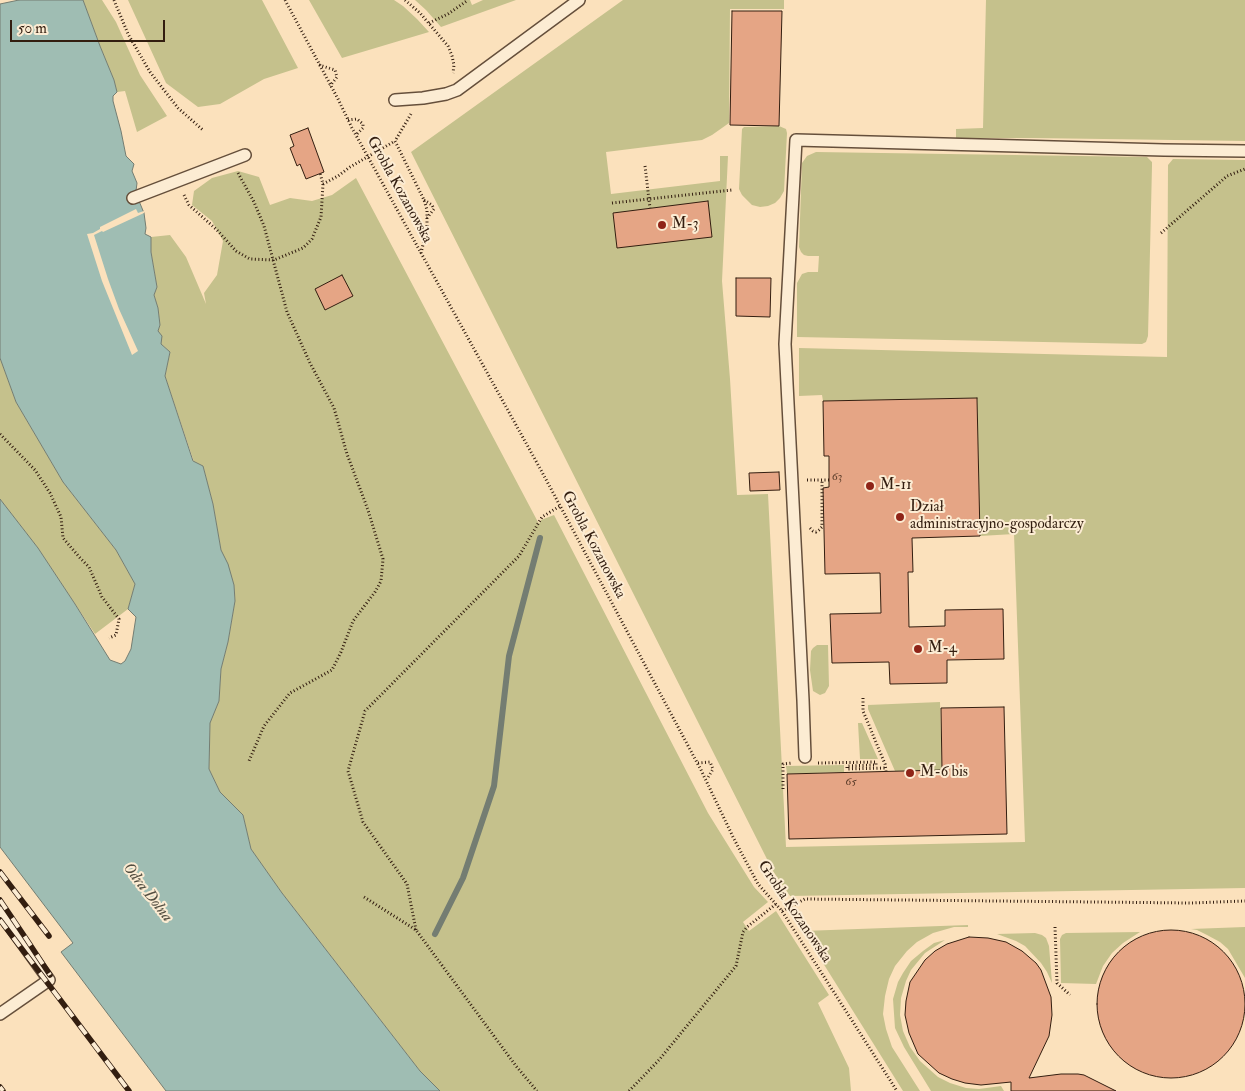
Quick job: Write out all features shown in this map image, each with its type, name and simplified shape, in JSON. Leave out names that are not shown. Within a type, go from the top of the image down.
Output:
[{"type":"lane","points":[[395,100],[423,98],[457,90],[579,0]]},
{"type":"lane","points":[[805,757],[784,344],[796,138],[1245,151]]},
{"type":"lane","points":[[133,198],[245,155]]},
{"type":"lane","points":[[0,912],[49,980],[0,1014]]},
{"type":"path","points":[[114,0],[128,34],[150,72],[178,108],[204,131]]},
{"type":"path","name":"Grobla Kozanowska","points":[[285,0],[356,135],[560,506],[698,763],[734,839],[758,884],[782,911],[897,1091]]},
{"type":"path","points":[[405,0],[420,13],[445,42],[454,65],[451,77]]},
{"type":"path","points":[[429,23],[448,14],[468,0]]},
{"type":"path","points":[[319,64],[335,70],[337,77],[330,86]]},
{"type":"path","points":[[324,184],[395,141],[414,108],[423,98]]},
{"type":"path","points":[[348,120],[357,119],[363,124],[363,128],[356,135]]},
{"type":"path","points":[[395,141],[424,200],[427,228],[420,253]]},
{"type":"path","points":[[227,162],[240,175],[264,226],[287,312],[334,408],[347,454],[368,510],[383,560],[381,581],[353,621],[332,670],[290,694],[264,726],[249,761]]},
{"type":"path","points":[[644,166],[650,208]]},
{"type":"path","points":[[1161,233],[1227,176],[1245,169]]},
{"type":"path","points":[[177,181],[189,205],[217,230],[236,252],[250,259],[274,260],[303,248],[312,238],[321,217],[324,184],[320,173]]},
{"type":"path","points":[[612,203],[732,190]]},
{"type":"path","points":[[424,200],[432,204],[434,209],[427,218]]},
{"type":"path","points":[[0,434],[35,470],[50,493],[61,517],[63,538],[89,567],[102,597],[119,618],[116,635],[109,638]]},
{"type":"path","points":[[808,485],[808,480],[829,480]]},
{"type":"path","points":[[809,525],[810,529],[816,532],[822,527],[822,480]]},
{"type":"path","points":[[416,930],[407,884],[363,822],[348,771],[366,711],[519,556],[542,517],[560,506]]},
{"type":"path","points":[[842,762],[876,762],[876,765],[847,766],[847,769],[886,770],[886,764],[864,711],[863,698]]},
{"type":"path","points":[[698,763],[710,762],[713,769],[706,780]]},
{"type":"path","points":[[364,897],[416,930],[516,1066],[537,1091]]},
{"type":"path","points":[[782,911],[806,899],[1190,903],[1245,901]]},
{"type":"path","points":[[629,1091],[659,1060],[736,966],[743,932],[776,904]]},
{"type":"path","points":[[1055,927],[1057,983],[1070,994]]},
{"type":"shaded area","points":[[83,0],[102,0],[116,22],[140,75],[167,116],[137,132],[125,91],[117,92]]},
{"type":"shaded area","points":[[128,0],[262,0],[298,68],[264,79],[220,104],[198,107],[166,83]]},
{"type":"shaded area","points":[[309,0],[394,0],[403,6],[429,32],[342,58]]},
{"type":"shaded area","points":[[415,0],[470,0],[472,5],[483,0],[516,0],[441,27]]},
{"type":"shaded area","points":[[623,0],[784,0],[784,9],[730,9],[729,123],[702,140],[606,152],[611,194],[720,181],[720,156],[728,156],[722,281],[737,495],[768,494],[786,847],[1025,842],[1014,534],[980,536],[977,398],[823,401],[822,395],[799,396],[799,348],[1167,357],[1168,165],[1173,159],[1245,160],[1245,888],[790,896],[773,871],[411,152]]},
{"type":"shaded area","points":[[986,0],[1245,0],[1245,141],[956,138],[956,129],[983,128]]},
{"type":"shaded area","points":[[779,126],[786,129],[787,133],[784,191],[775,203],[760,207],[752,205],[739,189],[742,129],[744,127]]},
{"type":"shaded area","points":[[816,152],[1147,157],[1152,162],[1152,166],[1148,336],[1146,342],[1142,344],[797,337],[797,283],[802,274],[818,272],[819,256],[804,255],[799,247],[802,163],[807,156]]},
{"type":"shaded area","points":[[238,171],[259,177],[270,205],[290,198],[312,201],[332,195],[356,178],[539,524],[541,520],[554,515],[708,813],[754,887],[768,902],[743,922],[749,931],[776,911],[829,995],[818,1003],[849,1068],[851,1091],[440,1091],[420,1071],[282,893],[251,849],[243,815],[220,792],[209,769],[210,722],[219,701],[221,669],[235,601],[234,585],[221,550],[213,504],[203,466],[194,462],[165,376],[170,352],[161,344],[158,331],[160,325],[154,295],[157,287],[151,252],[151,237],[170,235],[186,257],[206,304],[204,293],[217,275],[223,241],[212,221],[192,205],[194,191],[212,178]]},
{"type":"shaded area","points":[[0,358],[16,402],[63,482],[116,550],[135,584],[128,609],[95,634],[38,548],[0,499]]},
{"type":"shaded area","points":[[817,645],[828,645],[829,686],[825,693],[820,695],[813,691],[810,670],[811,651]]},
{"type":"shaded area","points":[[940,702],[942,770],[895,771],[868,709],[868,705]]},
{"type":"shaded area","points":[[858,723],[862,723],[878,759],[860,759]]},
{"type":"shaded area","points":[[844,765],[844,772],[787,774],[786,766]]},
{"type":"shaded area","points":[[968,925],[968,927],[954,927],[933,933],[917,942],[895,966],[889,979],[883,1014],[886,1029],[892,1047],[920,1091],[903,1091],[803,931]]},
{"type":"shaded area","points":[[1245,927],[1245,978],[1228,949],[1220,942],[1197,930],[1191,929]]},
{"type":"shaded area","points":[[1140,932],[1112,953],[1103,966],[1096,984],[1061,983],[1060,939],[1062,935],[1066,933]]},
{"type":"shaded area","points":[[1035,933],[1046,938],[1049,946],[1052,983],[1041,963],[1025,946],[997,934]]},
{"type":"shaded area","points":[[945,940],[925,953],[911,970],[901,998],[900,1015],[903,1031],[910,1047],[920,1061],[938,1077],[966,1088],[979,1089],[1001,1086],[1004,1091],[931,1091],[904,1047],[895,1028],[893,999],[903,973],[911,961],[923,951],[934,943]]},
{"type":"water","name":"Odra Dolna","points":[[19,0],[83,0],[117,92],[113,96],[113,101],[126,156],[134,164],[132,171],[137,183],[136,191],[130,194],[134,203],[139,201],[144,213],[145,234],[151,237],[151,252],[157,287],[154,295],[160,325],[158,331],[162,336],[161,344],[170,352],[165,376],[193,461],[203,466],[213,504],[221,550],[228,564],[234,585],[235,601],[221,669],[219,701],[210,723],[209,769],[220,792],[243,815],[251,849],[282,893],[420,1071],[440,1091],[166,1091],[61,952],[73,943],[0,847],[0,499],[38,548],[110,660],[121,664],[125,661],[131,649],[136,617],[128,609],[135,584],[116,550],[63,482],[16,402],[0,358],[0,4]]},
{"type":"pier","points":[[136,209],[138,213],[144,211],[144,213],[94,235],[119,309],[138,351],[132,355],[102,281],[87,234],[93,233],[100,229],[100,227]]},
{"type":"building","points":[[732,11],[782,11],[779,126],[730,125]]},
{"type":"building","points":[[308,128],[324,172],[306,179],[300,164],[297,166],[290,148],[294,146],[290,135]]},
{"type":"building","name":"M-3","points":[[708,201],[712,237],[617,248],[613,213]]},
{"type":"building","points":[[342,275],[353,296],[325,310],[315,289]]},
{"type":"building","points":[[736,278],[771,278],[770,317],[736,316]]},
{"type":"building","points":[[977,398],[980,536],[912,538],[913,572],[908,572],[909,627],[945,626],[945,610],[1003,609],[1004,659],[947,660],[947,683],[890,684],[889,662],[832,663],[830,614],[881,613],[880,573],[825,574],[823,488],[829,487],[829,456],[824,456],[823,401]]},
{"type":"building","points":[[779,472],[780,490],[750,491],[749,473]]},
{"type":"building","name":"M-6 bis","points":[[1004,707],[1007,834],[789,839],[787,774],[942,770],[941,708]]},
{"type":"building","points":[[1171,930],[1199,936],[1223,952],[1239,976],[1245,1004],[1239,1032],[1223,1056],[1199,1072],[1171,1078],[1143,1072],[1119,1056],[1103,1032],[1097,1004],[1103,976],[1119,952],[1143,936]]},
{"type":"building","points":[[969,937],[988,938],[1006,942],[1022,951],[1041,970],[1051,997],[1052,1015],[1049,1036],[1029,1078],[1078,1074],[1084,1075],[1116,1091],[1011,1091],[1011,1082],[981,1085],[965,1083],[939,1073],[918,1054],[909,1033],[905,1015],[910,982],[925,960],[935,951],[947,944]]},
{"type":"waterway","points":[[435,934],[463,878],[494,786],[509,656],[540,538]]},
{"type":"railway","points":[[0,872],[49,936]]},
{"type":"railway","points":[[0,900],[50,975]]},
{"type":"railway","points":[[0,920],[129,1091]]},
{"type":"railway","points":[[0,1087],[3,1091]]},
{"type":"place","name":"M-3","points":[[662,225]]},
{"type":"place","name":"M-11","points":[[870,486]]},
{"type":"place","name":"Dział administracyjno-gospodarczy","points":[[900,517]]},
{"type":"place","name":"M-4","points":[[918,649]]},
{"type":"place","name":"M-6 bis","points":[[910,773]]}]
